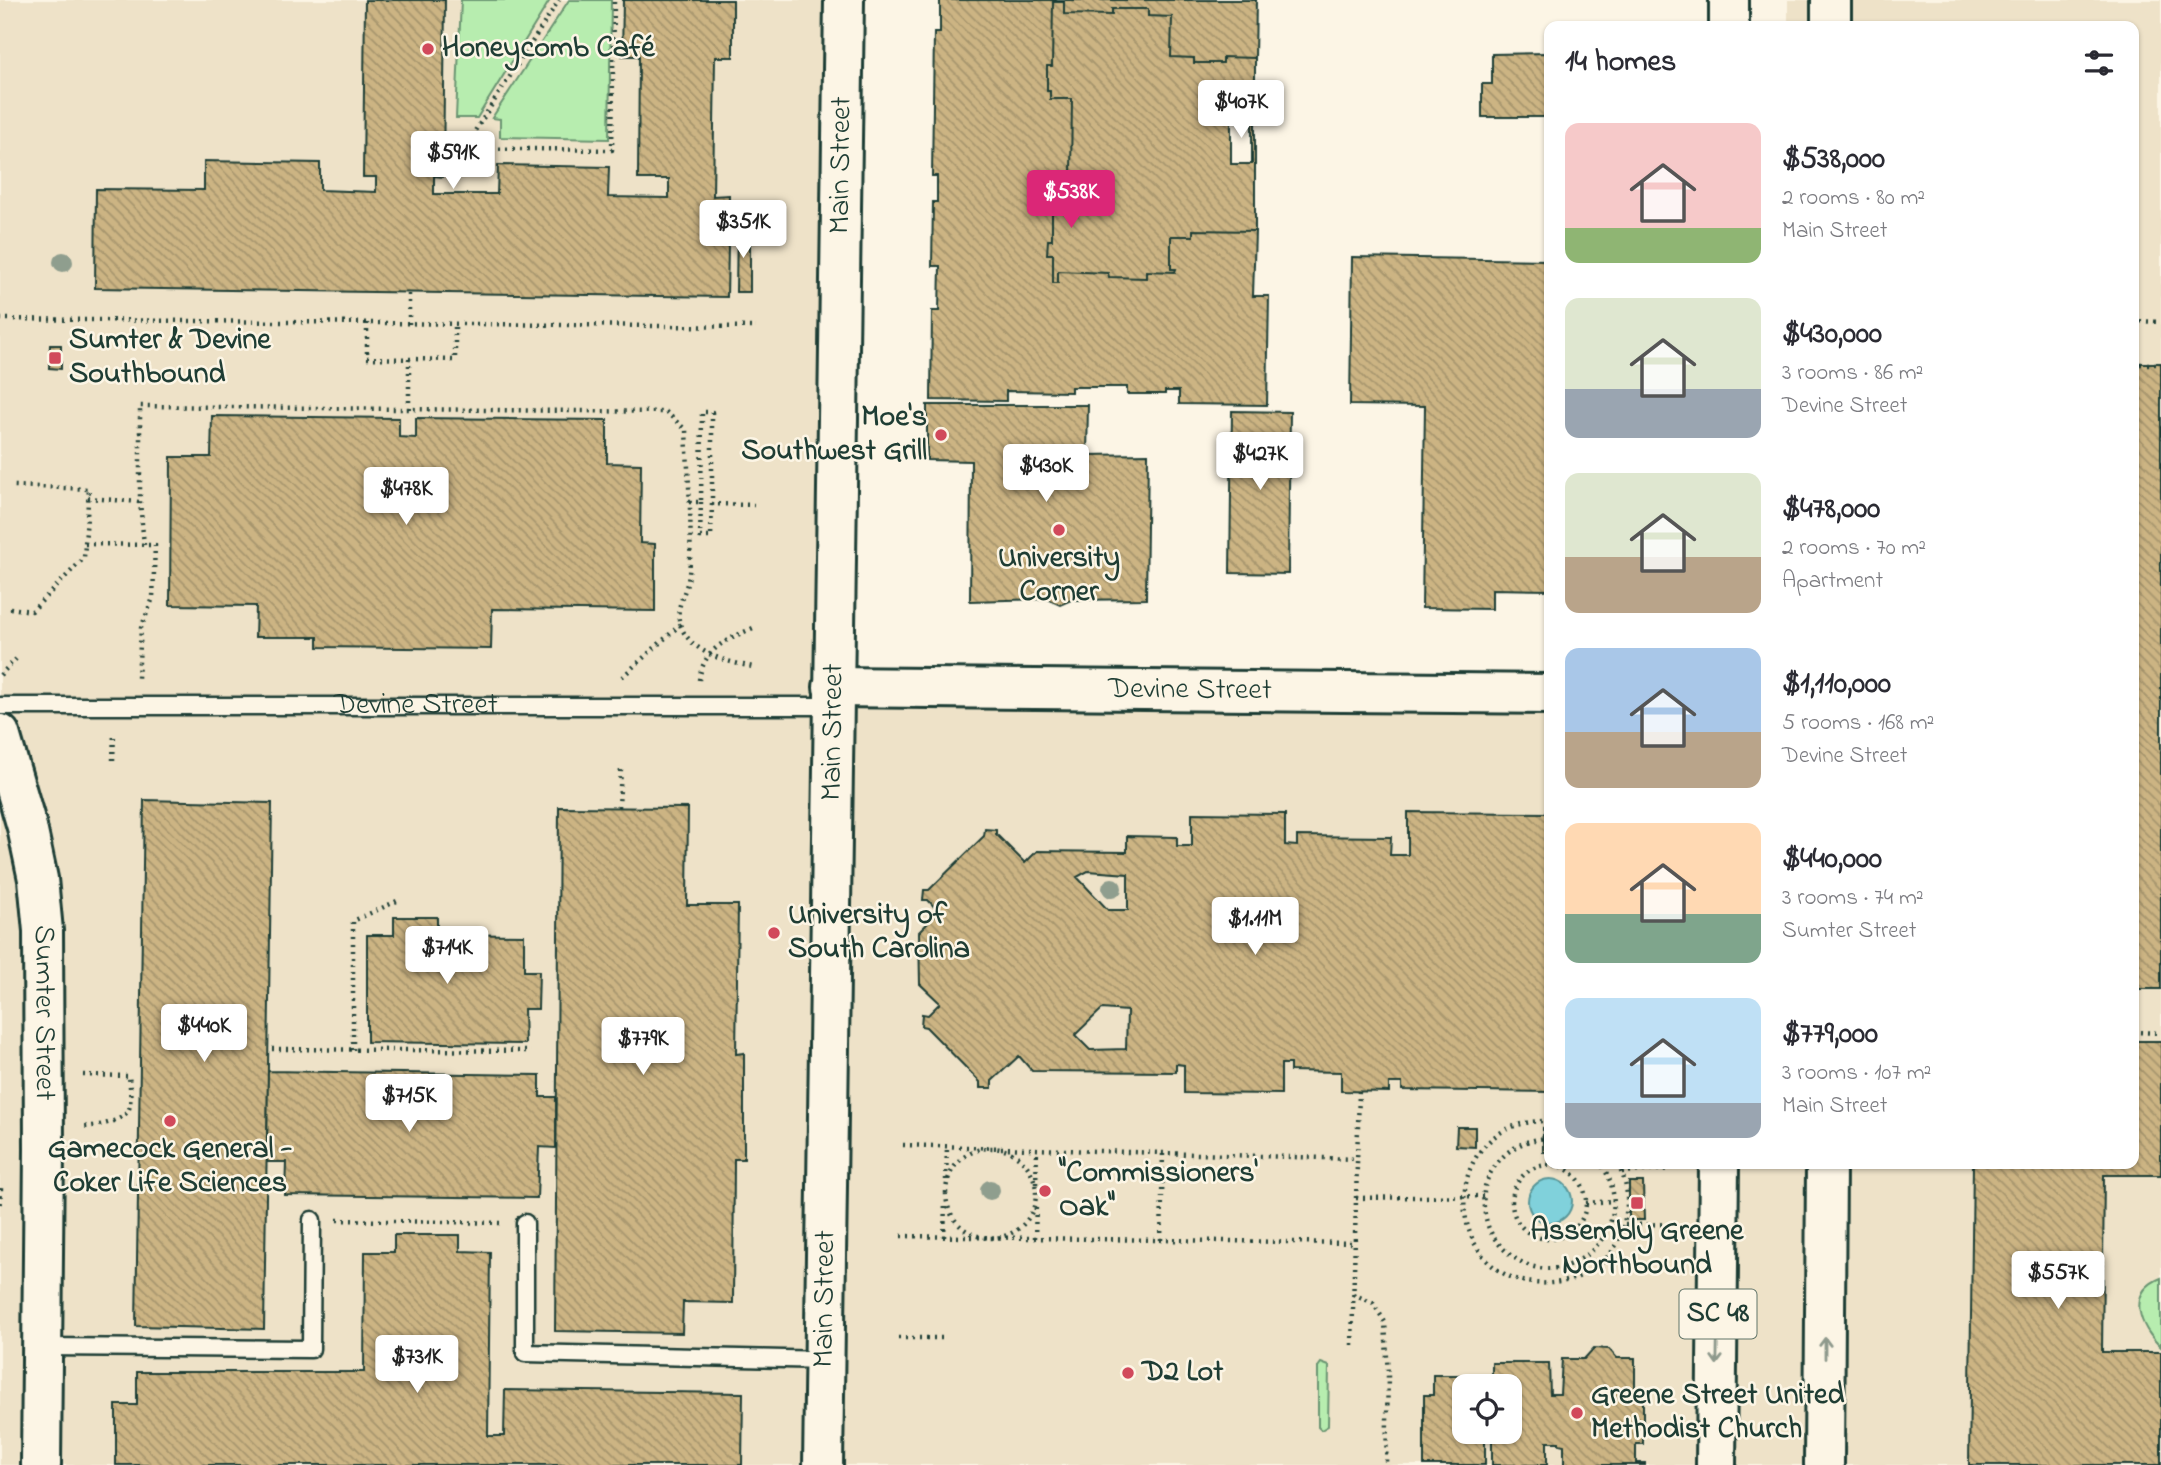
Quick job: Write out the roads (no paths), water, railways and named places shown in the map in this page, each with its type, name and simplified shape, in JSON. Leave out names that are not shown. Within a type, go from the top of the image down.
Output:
[{"type":"street","name":"Main Street","points":[[823,1465],[844,0]]},
{"type":"street","points":[[1729,0],[1729,21]]},
{"type":"street","points":[[1831,0],[1831,21]]},
{"type":"street","name":"Devine Street","points":[[833,697],[1544,694]]},
{"type":"street","name":"Sumter Street","points":[[0,734],[27,827],[38,878],[43,931],[41,1465]]},
{"type":"street","name":"SC 48","points":[[1716,1465],[1719,1169]]},
{"type":"street","points":[[1824,1465],[1826,1169]]},
{"type":"lane","name":"Devine Street","points":[[0,706],[700,707],[833,697]]},
{"type":"lane","points":[[43,1347],[311,1349],[312,1220]]},
{"type":"lane","points":[[525,1223],[525,1353],[825,1360]]},
{"type":"water","points":[[1550,1179],[1559,1180],[1566,1185],[1571,1192],[1571,1210],[1566,1217],[1559,1222],[1550,1223],[1541,1222],[1534,1217],[1529,1210],[1528,1201],[1529,1192],[1534,1185],[1541,1180]]},
{"type":"place","name":"Honeycomb Café","points":[[428,49]]},
{"type":"place","name":"Sumter & Devine Southbound","points":[[55,358]]},
{"type":"place","name":"Moe's Southwest Grill","points":[[941,435]]},
{"type":"place","name":"University Corner","points":[[1059,530]]},
{"type":"place","name":"University of South Carolina","points":[[774,933]]},
{"type":"place","name":"Gamecock General - Coker Life Sciences","points":[[170,1121]]},
{"type":"place","name":"\"Commissioners' Oak\"","points":[[1045,1191]]},
{"type":"place","name":"Assembly Greene Northbound","points":[[1637,1203]]},
{"type":"place","name":"D2 Lot","points":[[1128,1373]]},
{"type":"place","name":"Greene Street United Methodist Church","points":[[1577,1413]]}]
